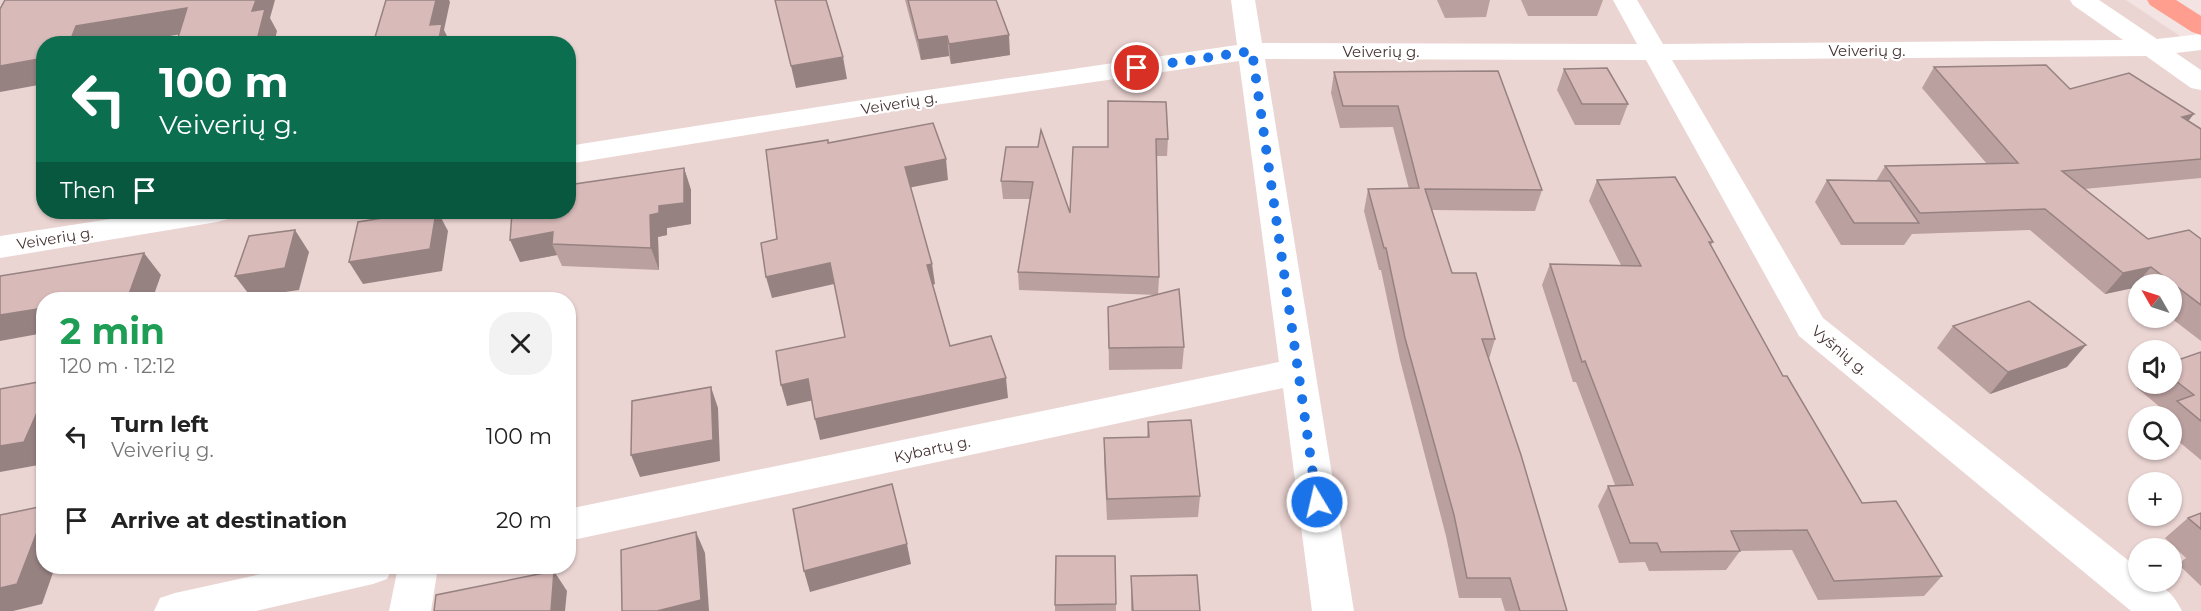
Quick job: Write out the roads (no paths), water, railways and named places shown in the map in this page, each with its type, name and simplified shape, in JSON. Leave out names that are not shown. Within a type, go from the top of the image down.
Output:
[{"type":"main road","points":[[2159,0],[2201,27]]},
{"type":"street","points":[[1243,0],[1296,372],[1334,611]]},
{"type":"street","name":"Vyšnių g.","points":[[1625,0],[1810,327],[2161,611]]},
{"type":"street","points":[[2082,0],[2201,82]]},
{"type":"street","name":"Veiverių g.","points":[[576,154],[907,101],[1252,51],[1653,52],[2151,48],[2201,42]]},
{"type":"street","name":"Veiverių g.","points":[[0,247],[174,219]]},
{"type":"street","name":"Kybartų g.","points":[[576,523],[1296,372]]},
{"type":"street","points":[[175,611],[342,574]]},
{"type":"street","points":[[410,611],[417,574]]}]
